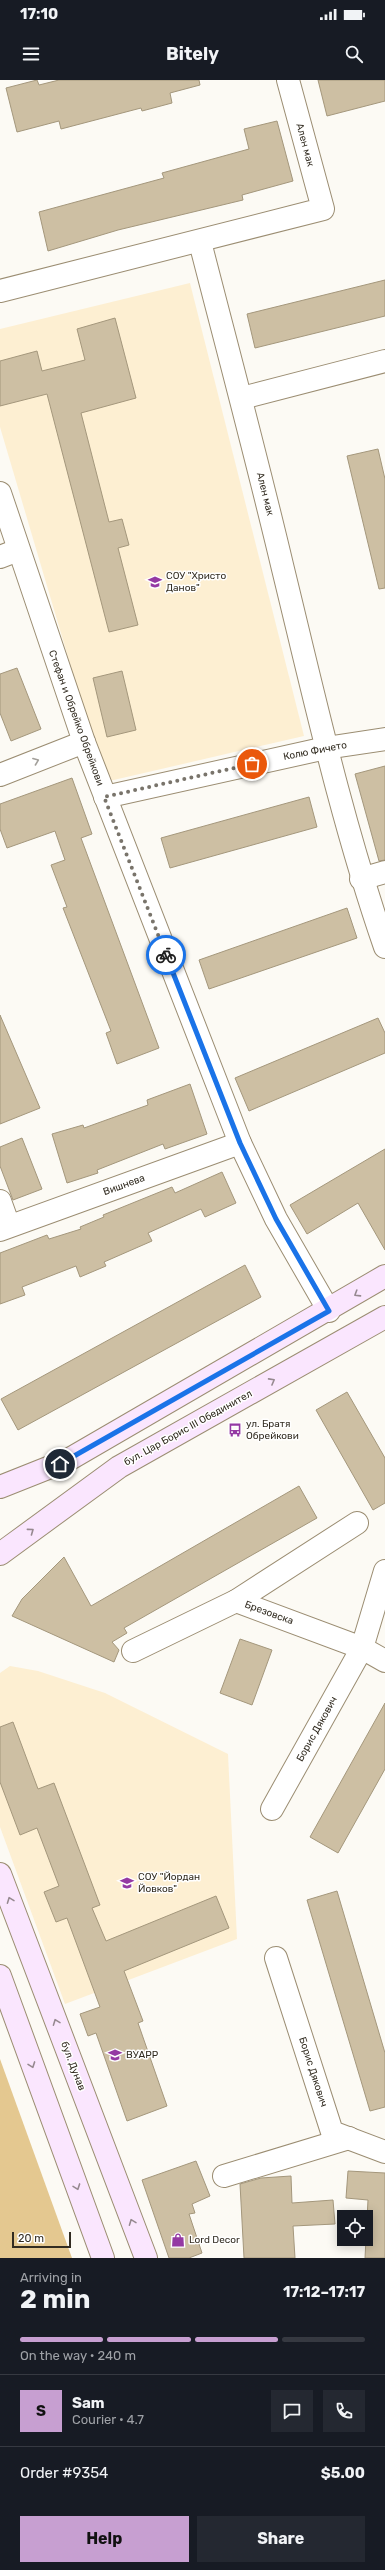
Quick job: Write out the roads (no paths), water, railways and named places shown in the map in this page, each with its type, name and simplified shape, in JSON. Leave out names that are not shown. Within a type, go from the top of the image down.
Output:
[{"type":"main road","points":[[0,1487],[52,1468],[329,1311],[385,1276]]},
{"type":"main road","name":"бул. Цар Борис III Обединител","points":[[0,1554],[119,1467],[385,1317]]},
{"type":"main road","points":[[0,1472],[52,1468]]},
{"type":"main road","name":"бул. Дунав","points":[[0,1874],[146,2258]]},
{"type":"main road","points":[[0,1976],[102,2258]]},
{"type":"street","name":"Ален мак","points":[[288,80],[323,210],[200,242],[242,398],[326,748],[361,879],[385,947]]},
{"type":"street","points":[[0,291],[200,242]]},
{"type":"street","points":[[242,398],[385,361]]},
{"type":"street","name":"Стефан и Обрейко Обрейкови","points":[[0,493],[9,553],[240,1143],[276,1219],[329,1311]]},
{"type":"street","name":"Колю Фичето","points":[[104,797],[326,748],[385,739]]},
{"type":"street","points":[[0,775],[84,742]]},
{"type":"street","points":[[361,879],[385,872]]},
{"type":"street","name":"Вишнева","points":[[5,1228],[240,1143]]},
{"type":"street","points":[[0,1201],[5,1228]]},
{"type":"street","points":[[236,1601],[357,1523]]},
{"type":"street","name":"Борис Дякович","points":[[272,1809],[362,1648],[385,1571]]},
{"type":"street","name":"Брезовска","points":[[133,1651],[236,1601],[362,1648],[385,1661]]},
{"type":"street","name":"Борис Дякович","points":[[276,1958],[332,2132],[385,2152]]},
{"type":"street","points":[[224,2176],[349,2138]]},
{"type":"place","name":"СОУ \"Христо Данов\"","points":[[155,582]]},
{"type":"place","name":"ул. Братя Обрейкови","points":[[235,1430]]},
{"type":"place","name":"СОУ \"Йордан Йовков\"","points":[[127,1883]]},
{"type":"place","name":"ВУАРР","points":[[115,2055]]},
{"type":"place","name":"Lord Decor","points":[[178,2240]]}]
